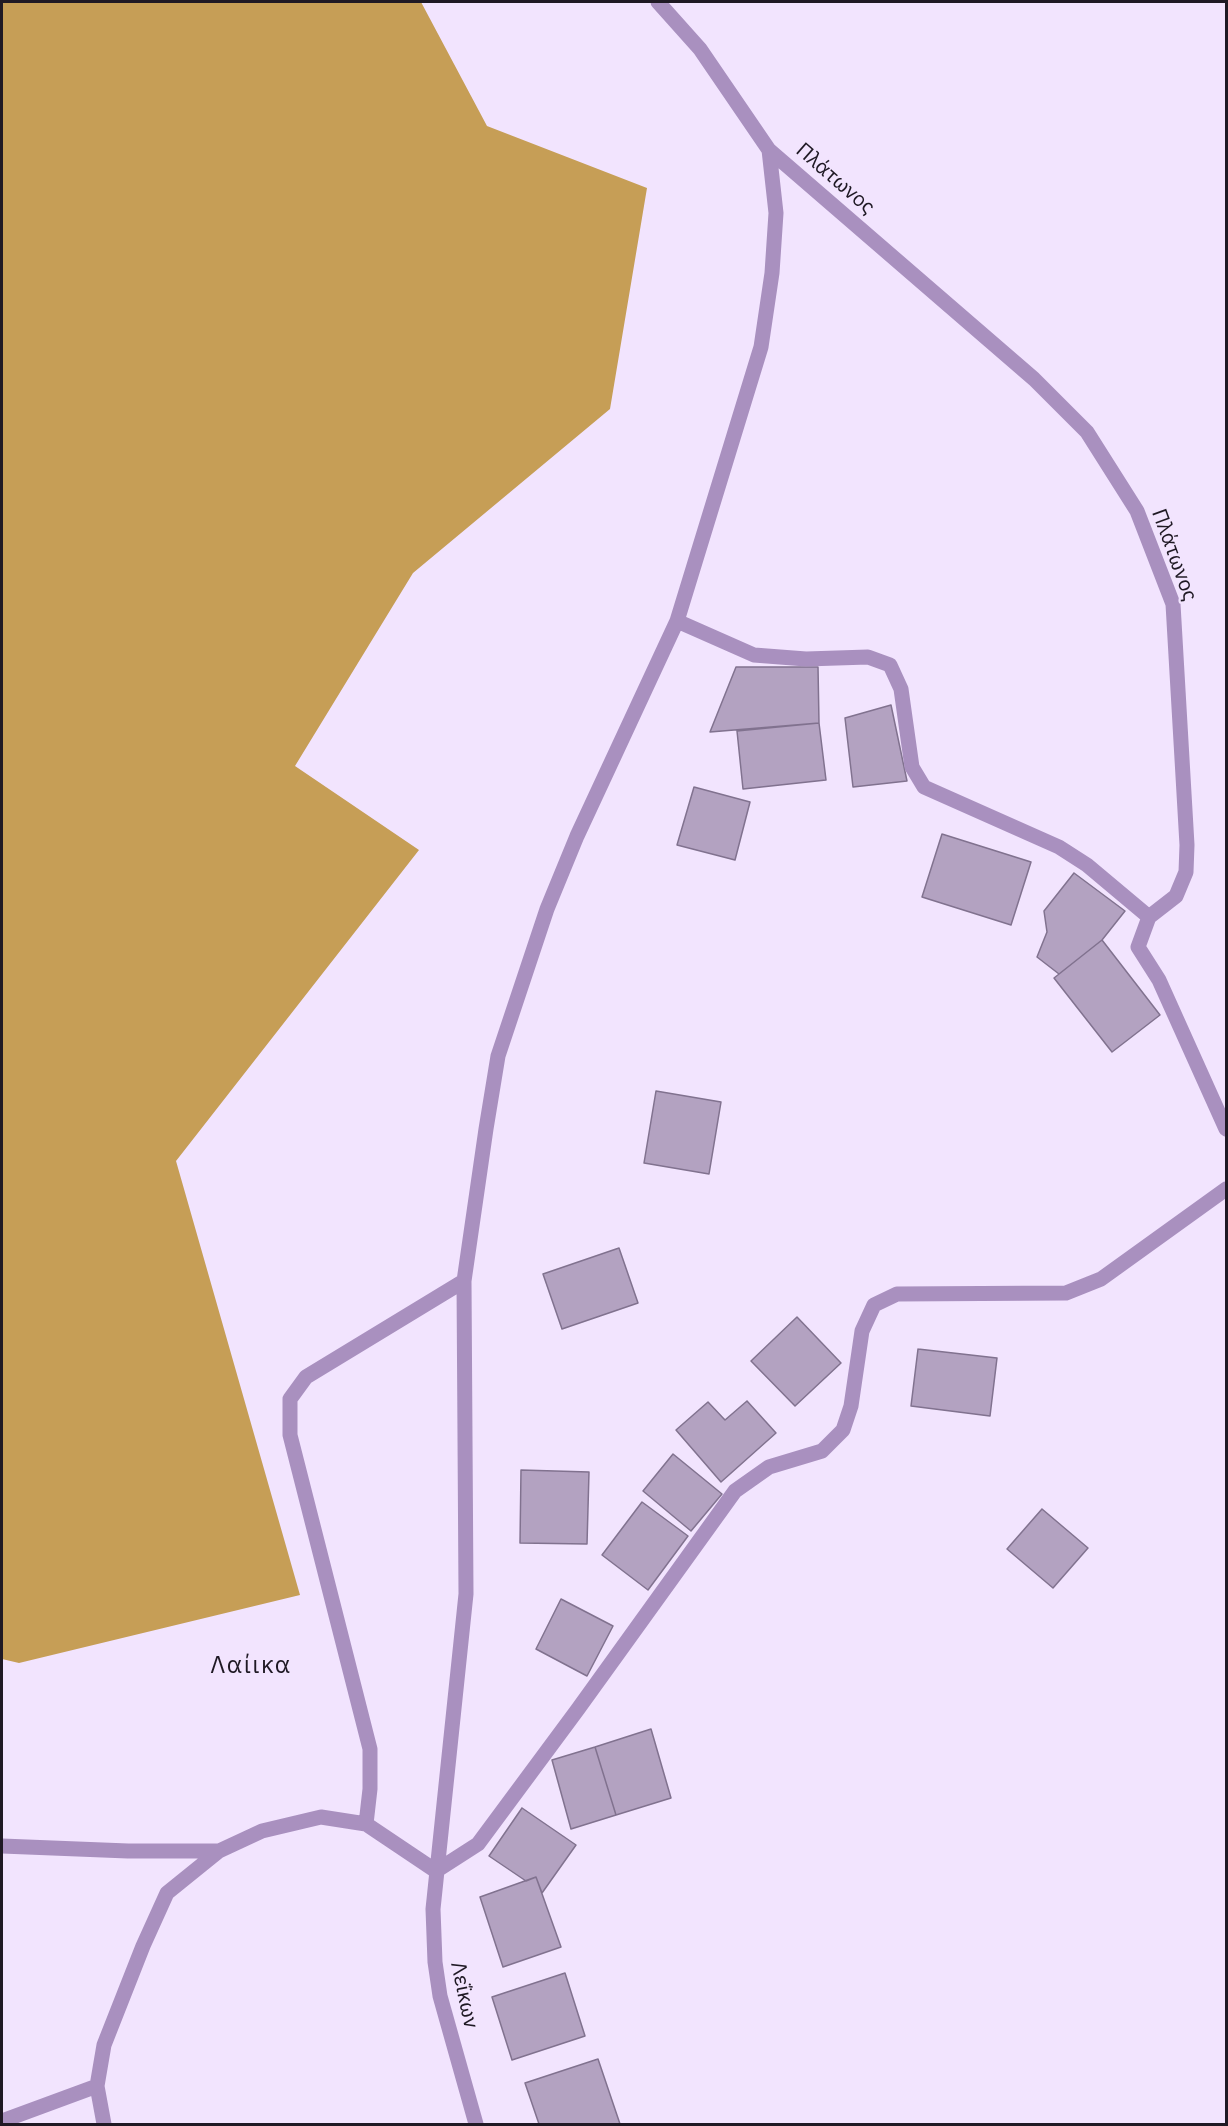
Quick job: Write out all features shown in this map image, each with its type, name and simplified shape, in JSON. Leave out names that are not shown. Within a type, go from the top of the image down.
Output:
[{"type":"street","points":[[658,2],[700,49],[769,150]]},
{"type":"street","name":"Λεΐκων","points":[[476,2124],[442,2005],[433,1943],[436,1871],[466,1594],[464,1281],[498,1056],[547,909],[677,621],[761,346],[772,273],[776,213],[769,150]]},
{"type":"street","name":"Πλάτωνος","points":[[769,150],[1034,379],[1087,432],[1137,511],[1173,604],[1187,845],[1186,872],[1176,896],[1149,917]]},
{"type":"street","points":[[677,621],[754,655],[806,659],[868,657],[890,665],[901,689],[912,767],[924,787],[1059,847],[1087,865],[1149,917],[1138,947],[1160,980],[1227,1129]]},
{"type":"street","points":[[104,2124],[97,2086],[104,2045],[143,1946],[167,1893],[219,1851],[262,1831],[321,1817],[366,1824],[436,1871],[478,1844],[579,1709],[735,1491],[769,1467],[822,1451],[843,1430],[851,1406],[862,1331],[874,1305],[897,1294],[1066,1293],[1101,1279],[1227,1189]]},
{"type":"street","points":[[366,1824],[370,1789],[370,1749],[290,1435],[290,1399],[306,1377],[464,1281]]},
{"type":"street","points":[[2,1846],[128,1851],[219,1851]]},
{"type":"street","points":[[2,2121],[97,2086]]},
{"type":"shaded area","points":[[2,2],[421,2],[487,126],[647,188],[610,409],[413,573],[295,766],[419,850],[176,1161],[300,1595],[19,1663],[2,1659]]},
{"type":"building","points":[[736,667],[818,667],[819,723],[710,732]]},
{"type":"building","points":[[891,705],[907,781],[853,787],[845,718]]},
{"type":"building","points":[[819,723],[826,780],[743,789],[737,731]]},
{"type":"building","points":[[694,787],[750,802],[735,860],[677,845]]},
{"type":"building","points":[[942,834],[1031,862],[1011,925],[922,897]]},
{"type":"building","points":[[1074,873],[1125,911],[1102,940],[1059,974],[1037,957],[1047,932],[1044,911]]},
{"type":"building","points":[[1102,940],[1160,1015],[1112,1052],[1054,978]]},
{"type":"building","points":[[656,1091],[721,1102],[709,1174],[644,1163]]},
{"type":"building","points":[[619,1248],[638,1303],[562,1329],[543,1274]]},
{"type":"building","points":[[797,1317],[841,1363],[795,1406],[751,1361]]},
{"type":"building","points":[[918,1349],[997,1358],[990,1416],[911,1406]]},
{"type":"building","points":[[747,1401],[776,1433],[721,1482],[676,1430],[708,1402],[725,1420]]},
{"type":"building","points":[[673,1454],[722,1494],[691,1531],[643,1491]]},
{"type":"building","points":[[521,1470],[589,1472],[587,1544],[520,1543]]},
{"type":"building","points":[[642,1502],[688,1536],[648,1590],[602,1555]]},
{"type":"building","points":[[1042,1509],[1088,1548],[1053,1588],[1007,1549]]},
{"type":"building","points":[[561,1599],[613,1626],[587,1676],[536,1649]]},
{"type":"building","points":[[651,1729],[671,1798],[616,1815],[595,1747]]},
{"type":"building","points":[[595,1747],[616,1815],[571,1829],[552,1760]]},
{"type":"building","points":[[522,1808],[576,1845],[542,1893],[536,1877],[526,1881],[489,1856]]},
{"type":"building","points":[[536,1877],[561,1947],[503,1967],[480,1897]]},
{"type":"building","points":[[565,1973],[585,2036],[512,2060],[492,1997]]},
{"type":"building","points":[[598,2059],[620,2124],[539,2124],[525,2083]]},
{"type":"district","name":"Λαίικα","points":[[251,1666]]}]
